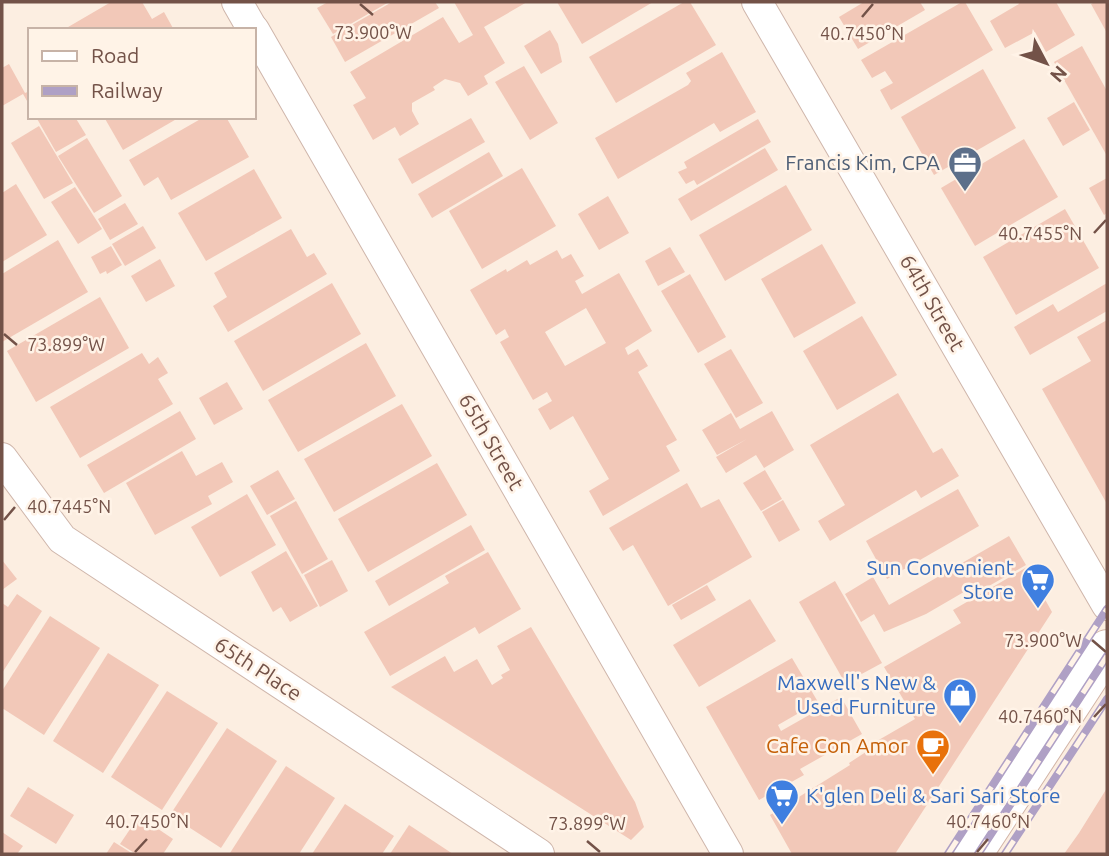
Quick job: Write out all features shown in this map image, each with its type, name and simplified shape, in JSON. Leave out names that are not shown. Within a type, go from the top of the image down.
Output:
[{"type":"main road","points":[[973,854],[1107,649]]},
{"type":"street","name":"65th Street","points":[[237,2],[253,28]]},
{"type":"street","name":"64th Street","points":[[757,2],[1107,605]]},
{"type":"street","name":"65th Street","points":[[256,33],[728,854]]},
{"type":"street","name":"65th Place","points":[[2,458],[62,539],[539,854]]},
{"type":"building","points":[[111,2],[142,2],[152,19],[164,12],[173,28],[66,28]]},
{"type":"building","points":[[328,2],[389,2],[333,34],[317,8]]},
{"type":"building","points":[[392,2],[435,2],[439,8],[345,62],[331,37]]},
{"type":"building","points":[[454,2],[527,2],[484,27],[505,63],[484,76],[488,84],[468,96],[460,83],[445,79],[433,87],[435,90],[412,103],[412,111],[419,124],[400,136],[395,127],[373,140],[353,105],[366,98],[350,72],[443,17],[459,43],[473,35]]},
{"type":"building","points":[[557,2],[653,2],[582,44]]},
{"type":"building","points":[[684,2],[690,2],[716,45],[616,103],[589,57]]},
{"type":"building","points":[[864,2],[920,2],[925,10],[858,49],[839,17]]},
{"type":"building","points":[[965,2],[993,50],[891,110],[880,90],[893,83],[885,71],[872,78],[861,60]]},
{"type":"building","points":[[1018,2],[1056,2],[1075,35],[1046,52],[1035,32],[1005,48],[990,21],[1019,4]]},
{"type":"building","points":[[1107,2],[1107,33],[1091,4]]},
{"type":"building","points":[[550,30],[558,44],[562,62],[541,74],[524,46]]},
{"type":"building","points":[[1082,46],[1107,91],[1107,156],[1054,62]]},
{"type":"building","points":[[722,52],[756,112],[720,132],[714,123],[618,179],[595,138],[688,85],[691,81],[686,73]]},
{"type":"building","points":[[9,64],[25,93],[28,92],[28,103],[23,94],[2,106],[2,68]]},
{"type":"building","points":[[524,66],[558,123],[530,140],[495,82]]},
{"type":"building","points":[[983,69],[1016,128],[934,175],[901,117]]},
{"type":"building","points":[[1074,102],[1090,130],[1063,146],[1047,118]]},
{"type":"building","points":[[471,118],[485,142],[412,184],[398,159]]},
{"type":"building","points":[[37,119],[76,119],[86,135],[56,152]]},
{"type":"building","points":[[105,119],[177,119],[123,150]]},
{"type":"building","points":[[201,119],[227,119],[249,157],[171,200],[158,177],[144,186],[129,160]]},
{"type":"building","points":[[758,119],[771,142],[697,185],[694,180],[686,184],[678,172],[687,168],[684,162]]},
{"type":"building","points":[[39,126],[73,183],[44,199],[11,143]]},
{"type":"building","points":[[87,138],[122,196],[94,213],[58,156]]},
{"type":"building","points":[[1024,139],[1058,197],[975,246],[941,188]]},
{"type":"building","points":[[765,148],[778,170],[691,221],[678,199]]},
{"type":"building","points":[[489,152],[503,176],[432,218],[418,194]]},
{"type":"building","points":[[522,168],[556,226],[482,269],[449,211]]},
{"type":"building","points":[[254,169],[282,218],[206,261],[178,213]]},
{"type":"building","points":[[1107,178],[1107,213],[1104,215],[1089,188]]},
{"type":"building","points":[[16,184],[47,235],[2,262],[2,193]]},
{"type":"building","points":[[786,185],[812,230],[725,281],[699,235]]},
{"type":"building","points":[[75,187],[102,229],[78,244],[51,202]]},
{"type":"building","points":[[608,196],[629,233],[599,250],[578,214]]},
{"type":"building","points":[[125,203],[138,224],[110,240],[98,219]]},
{"type":"building","points":[[1065,209],[1099,268],[1016,315],[983,257]]},
{"type":"building","points":[[143,226],[156,248],[125,266],[112,244]]},
{"type":"building","points":[[291,229],[307,257],[314,253],[327,274],[228,332],[213,306],[227,297],[214,273]]},
{"type":"building","points":[[58,240],[88,292],[2,342],[2,274]]},
{"type":"building","points":[[822,244],[856,303],[794,338],[761,279]]},
{"type":"building","points":[[111,246],[122,265],[107,274],[106,271],[100,274],[91,257]]},
{"type":"building","points":[[670,247],[685,272],[658,286],[645,261]]},
{"type":"building","points":[[557,250],[562,259],[571,254],[584,276],[575,281],[582,294],[619,273],[652,331],[625,348],[628,355],[638,349],[648,366],[638,372],[677,440],[666,446],[680,471],[603,516],[589,491],[609,479],[573,416],[550,430],[538,409],[552,401],[547,392],[533,400],[500,342],[509,337],[505,329],[496,335],[470,290],[527,260],[530,265]],"holes":[[[586,308],[606,343],[565,366],[545,332]]]},
{"type":"building","points":[[160,259],[175,286],[146,302],[131,276]]},
{"type":"building","points":[[690,274],[726,337],[698,353],[661,291]]},
{"type":"building","points":[[332,283],[361,334],[263,391],[234,341]]},
{"type":"building","points":[[1107,283],[1107,311],[1030,355],[1014,327],[1053,304],[1058,312]]},
{"type":"building","points":[[100,297],[129,348],[36,402],[7,351]]},
{"type":"building","points":[[862,316],[897,375],[837,410],[803,351]]},
{"type":"building","points":[[1107,320],[1107,504],[1042,389],[1091,361],[1077,337]]},
{"type":"building","points":[[366,343],[396,396],[298,452],[268,400]]},
{"type":"building","points":[[731,349],[763,403],[736,418],[704,364]]},
{"type":"building","points":[[142,353],[149,364],[158,357],[168,373],[158,379],[173,404],[80,458],[50,407]]},
{"type":"building","points":[[227,382],[243,409],[214,425],[199,398]]},
{"type":"building","points":[[898,393],[933,453],[942,448],[959,476],[921,498],[916,490],[830,541],[818,521],[845,505],[810,445]]},
{"type":"building","points":[[402,404],[432,456],[334,512],[304,459]]},
{"type":"building","points":[[180,411],[196,439],[104,493],[87,465]]},
{"type":"building","points":[[772,411],[794,450],[764,468],[756,455],[726,473],[716,457],[747,439],[717,455],[702,430],[731,413],[740,429]]},
{"type":"building","points":[[182,451],[196,476],[222,462],[233,482],[208,496],[212,504],[155,535],[126,483]]},
{"type":"building","points":[[437,463],[467,515],[368,572],[338,519]]},
{"type":"building","points":[[278,470],[295,499],[267,515],[250,486]]},
{"type":"building","points":[[765,470],[782,499],[761,511],[743,483]]},
{"type":"building","points":[[687,483],[701,508],[719,499],[752,557],[668,606],[633,545],[623,551],[609,528]]},
{"type":"building","points":[[958,489],[979,526],[887,579],[866,541]]},
{"type":"building","points":[[247,494],[276,545],[220,577],[191,527]]},
{"type":"building","points":[[783,500],[800,530],[779,542],[762,512]]},
{"type":"building","points":[[296,501],[328,559],[302,574],[270,516]]},
{"type":"building","points":[[471,525],[485,550],[389,606],[375,581]]},
{"type":"building","points":[[1009,536],[1026,565],[973,595],[969,589],[926,614],[884,632],[874,614],[861,622],[845,594],[873,577],[889,605]]},
{"type":"building","points":[[286,551],[318,606],[290,622],[281,607],[273,612],[251,572]]},
{"type":"building","points":[[488,552],[521,609],[479,634],[475,627],[390,676],[364,632],[449,583],[445,576]]},
{"type":"building","points":[[2,560],[17,579],[2,590]]},
{"type":"building","points":[[332,560],[348,591],[320,607],[304,575]]},
{"type":"building","points":[[1027,567],[1052,612],[895,854],[792,854],[770,815],[850,765],[849,763],[872,748],[870,745],[915,719],[884,667],[961,623],[953,610]]},
{"type":"building","points":[[835,581],[882,663],[845,683],[799,602]]},
{"type":"building","points":[[707,585],[716,600],[681,620],[672,605]]},
{"type":"building","points":[[17,594],[42,611],[2,673],[2,603],[8,607]]},
{"type":"building","points":[[750,599],[776,641],[699,687],[673,645]]},
{"type":"building","points":[[50,616],[100,648],[44,735],[2,708],[2,691]]},
{"type":"building","points":[[531,627],[635,802],[644,827],[631,840],[391,687],[445,656],[454,672],[477,659],[492,685],[510,670],[497,646]]},
{"type":"building","points":[[108,653],[159,685],[103,773],[53,741]]},
{"type":"building","points":[[792,658],[818,702],[778,725],[781,731],[841,697],[862,734],[800,769],[804,775],[759,800],[706,707]]},
{"type":"building","points":[[167,691],[218,723],[162,810],[111,777]]},
{"type":"building","points":[[227,728],[277,761],[221,848],[170,815]]},
{"type":"building","points":[[286,766],[335,798],[299,854],[230,853]]},
{"type":"building","points":[[28,787],[74,815],[56,844],[10,816]]},
{"type":"building","points":[[1107,788],[1107,854],[1064,854],[1079,833]]},
{"type":"building","points":[[345,804],[394,836],[382,854],[312,854]]},
{"type":"building","points":[[139,816],[173,839],[163,854],[136,854],[120,844]]},
{"type":"building","points":[[409,825],[453,854],[390,854]]},
{"type":"building","points":[[2,832],[23,846],[17,854],[2,854]]},
{"type":"building","points":[[114,842],[133,854],[106,854]]},
{"type":"railway","points":[[948,854],[1107,609]]},
{"type":"railway","points":[[978,854],[1107,656]]},
{"type":"railway","points":[[1005,854],[1107,699]]},
{"type":"place","name":"Francis Kim, CPA","points":[[965,193]]},
{"type":"place","name":"Sun Convenient Store","points":[[1038,610]]},
{"type":"place","name":"Maxwell's New & Used Furniture","points":[[960,725]]},
{"type":"place","name":"Cafe Con Amor","points":[[933,776]]},
{"type":"place","name":"K'glen Deli & Sari Sari Store","points":[[782,826]]}]
